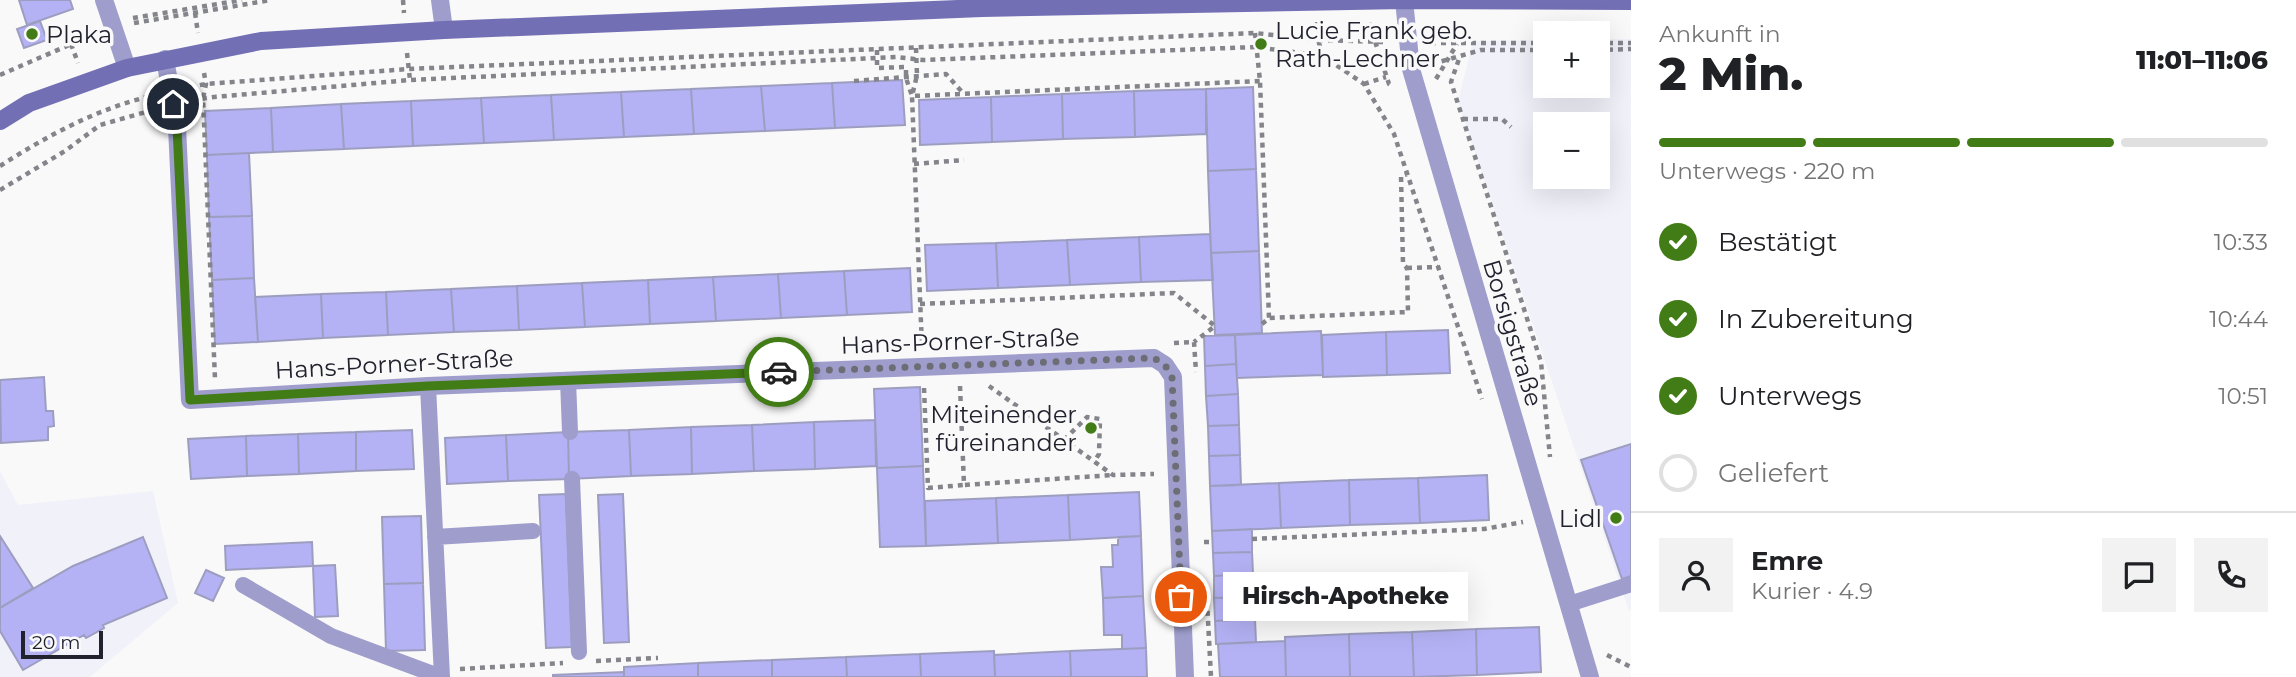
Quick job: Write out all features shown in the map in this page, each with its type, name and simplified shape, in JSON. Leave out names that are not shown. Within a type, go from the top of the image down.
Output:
[{"type":"main road","points":[[0,121],[29,103],[127,68],[261,41],[444,30],[892,11],[1404,0],[1631,1]]},
{"type":"street","points":[[104,0],[127,68]]},
{"type":"street","points":[[440,0],[444,30]]},
{"type":"street","name":"Borsigstraße","points":[[1404,0],[1410,69],[1569,604],[1597,671]]},
{"type":"street","points":[[165,59],[172,98]]},
{"type":"street","name":"Hans-Porner-Straße","points":[[172,98],[177,127],[190,400],[428,386],[1154,358],[1165,365],[1172,377],[1185,677]]},
{"type":"lane","points":[[568,380],[570,432]]},
{"type":"lane","points":[[243,585],[331,636],[442,675],[428,386]]},
{"type":"lane","points":[[572,479],[585,657]]},
{"type":"lane","points":[[435,537],[533,531]]},
{"type":"lane","points":[[1569,604],[1631,584]]},
{"type":"path","points":[[0,75],[111,24],[242,0]]},
{"type":"path","points":[[111,24],[271,0]]},
{"type":"path","points":[[1363,1],[1389,84],[1420,103],[1457,44]]},
{"type":"path","points":[[1316,2],[1318,40],[1323,56]]},
{"type":"path","points":[[1255,33],[1260,81],[1269,318]]},
{"type":"path","points":[[0,190],[65,151],[100,125],[206,84],[408,68],[1255,33],[1318,40],[1533,43]]},
{"type":"path","points":[[1610,43],[1631,43]]},
{"type":"path","points":[[0,166],[46,137],[130,101],[214,97],[410,80],[877,58],[916,60],[1255,47],[1323,56],[1364,84],[1394,134],[1485,406]]},
{"type":"path","points":[[916,48],[917,75],[912,96],[914,164],[929,488],[1113,475],[1176,474]]},
{"type":"path","points":[[1610,50],[1631,49]]},
{"type":"path","points":[[877,50],[877,68],[906,67],[906,78],[912,96]]},
{"type":"path","points":[[1533,50],[1481,50],[1460,56],[1451,82],[1541,362],[1551,465]]},
{"type":"path","points":[[853,81],[946,74],[964,94]]},
{"type":"path","points":[[912,96],[1260,81]]},
{"type":"path","points":[[1463,120],[1502,119],[1511,127]]},
{"type":"path","points":[[914,164],[964,160]]},
{"type":"path","points":[[1262,324],[1269,318],[1408,312],[1407,268],[1403,264],[1401,176],[1407,174]]},
{"type":"path","points":[[1407,268],[1438,267]]},
{"type":"path","points":[[920,304],[1174,293],[1215,326],[1195,342]]},
{"type":"path","points":[[959,365],[964,485]]},
{"type":"path","points":[[959,365],[1113,475]]},
{"type":"path","points":[[1063,440],[1087,417],[1100,419],[1099,454],[1094,461]]},
{"type":"path","points":[[1520,509],[1528,533]]},
{"type":"path","points":[[1252,540],[1484,529],[1524,522]]},
{"type":"path","points":[[1204,542],[1212,542]]},
{"type":"path","points":[[1597,671],[1600,653],[1613,656],[1631,667]]},
{"type":"path","points":[[585,657],[658,658]]},
{"type":"path","points":[[442,675],[564,663]]},
{"type":"shaded area","points":[[1610,39],[1631,39],[1629,611],[1458,102],[1473,41],[1533,40],[1533,98],[1610,98]]},
{"type":"shaded area","points":[[0,471],[18,505],[153,491],[178,603],[90,677],[0,677]]},
{"type":"building","points":[[19,0],[70,0],[73,9],[27,25]]},
{"type":"building","name":"Plaka","points":[[40,21],[47,40],[24,48],[17,29]]},
{"type":"building","points":[[902,80],[905,125],[835,128],[832,83]]},
{"type":"building","points":[[832,83],[835,128],[765,131],[761,86]]},
{"type":"building","points":[[761,86],[765,131],[694,134],[691,89]]},
{"type":"building","points":[[1253,87],[1256,169],[1208,171],[1206,89]]},
{"type":"building","points":[[691,89],[694,134],[624,137],[621,92]]},
{"type":"building","points":[[1206,89],[1206,134],[1135,137],[1134,91]]},
{"type":"building","points":[[1134,91],[1135,137],[1063,139],[1062,94]]},
{"type":"building","points":[[621,92],[624,137],[554,140],[551,95]]},
{"type":"building","points":[[1062,94],[1063,139],[992,142],[991,97]]},
{"type":"building","points":[[551,95],[554,140],[484,143],[481,98]]},
{"type":"building","points":[[991,97],[992,142],[920,145],[919,100]]},
{"type":"building","points":[[481,98],[484,143],[413,146],[411,101]]},
{"type":"building","points":[[411,101],[413,146],[344,149],[341,104]]},
{"type":"building","points":[[341,104],[344,149],[273,152],[271,108]]},
{"type":"building","points":[[271,108],[273,152],[207,155],[205,111]]},
{"type":"building","points":[[249,153],[252,216],[209,217],[207,155]]},
{"type":"building","points":[[1256,169],[1259,251],[1211,253],[1208,171]]},
{"type":"building","points":[[252,216],[254,278],[212,280],[209,217]]},
{"type":"building","points":[[1210,234],[1213,280],[1141,282],[1139,237]]},
{"type":"building","points":[[1139,237],[1141,282],[1070,285],[1067,240]]},
{"type":"building","points":[[1067,240],[1070,285],[998,288],[996,243]]},
{"type":"building","points":[[996,243],[998,288],[927,291],[925,245]]},
{"type":"building","points":[[1259,251],[1262,333],[1215,335],[1211,253]]},
{"type":"building","points":[[910,268],[912,312],[847,315],[844,271]]},
{"type":"building","points":[[844,271],[847,315],[781,318],[778,274]]},
{"type":"building","points":[[778,274],[781,318],[716,321],[713,277]]},
{"type":"building","points":[[713,277],[716,321],[650,324],[648,280]]},
{"type":"building","points":[[254,278],[258,342],[215,344],[212,280]]},
{"type":"building","points":[[648,280],[650,324],[585,327],[582,283]]},
{"type":"building","points":[[582,283],[585,327],[519,330],[517,286]]},
{"type":"building","points":[[517,286],[519,330],[454,332],[451,289]]},
{"type":"building","points":[[451,289],[454,332],[388,335],[386,292]]},
{"type":"building","points":[[386,292],[388,335],[323,338],[321,294]]},
{"type":"building","points":[[321,294],[323,338],[258,342],[255,297]]},
{"type":"building","points":[[1448,330],[1450,373],[1387,375],[1386,332]]},
{"type":"building","points":[[1321,331],[1323,375],[1237,378],[1235,335]]},
{"type":"building","points":[[1386,332],[1387,375],[1323,377],[1322,335]]},
{"type":"building","points":[[1235,335],[1236,364],[1205,366],[1204,336]]},
{"type":"building","points":[[1236,364],[1238,394],[1206,396],[1205,366]]},
{"type":"building","points":[[44,377],[46,411],[53,411],[54,426],[48,427],[48,440],[1,443],[0,380]]},
{"type":"building","points":[[920,387],[923,466],[877,468],[874,389]]},
{"type":"building","points":[[1238,394],[1239,425],[1208,426],[1206,396]]},
{"type":"building","points":[[875,420],[876,466],[815,469],[814,422]]},
{"type":"building","points":[[814,422],[815,469],[754,471],[752,425]]},
{"type":"building","points":[[752,425],[754,471],[692,474],[691,427]]},
{"type":"building","points":[[1239,425],[1240,455],[1209,456],[1208,426]]},
{"type":"building","points":[[691,427],[692,474],[631,476],[629,430]]},
{"type":"building","points":[[412,430],[414,469],[356,471],[356,432]]},
{"type":"building","points":[[629,430],[631,476],[569,479],[568,432]]},
{"type":"building","points":[[356,432],[356,471],[299,474],[298,434]]},
{"type":"building","points":[[568,432],[569,479],[508,481],[506,435]]},
{"type":"building","points":[[298,434],[299,474],[247,476],[246,436]]},
{"type":"building","points":[[506,435],[508,481],[447,484],[445,438]]},
{"type":"building","points":[[246,436],[247,476],[191,479],[188,439]]},
{"type":"building","name":"Lidl","points":[[1631,444],[1631,576],[1622,579],[1581,460]]},
{"type":"building","points":[[1240,455],[1241,485],[1210,486],[1209,456]]},
{"type":"building","points":[[923,466],[926,546],[880,547],[877,468]]},
{"type":"building","points":[[1487,475],[1489,520],[1420,523],[1418,478]]},
{"type":"building","points":[[1418,478],[1420,523],[1350,525],[1349,480]]},
{"type":"building","points":[[1349,480],[1350,525],[1281,528],[1279,483]]},
{"type":"building","points":[[1279,483],[1281,528],[1212,531],[1210,486]]},
{"type":"building","points":[[1139,492],[1141,536],[1070,540],[1068,495]]},
{"type":"building","points":[[566,494],[572,647],[546,648],[539,495]]},
{"type":"building","points":[[623,494],[629,642],[604,643],[598,495]]},
{"type":"building","points":[[1068,495],[1070,540],[998,543],[996,498]]},
{"type":"building","points":[[996,498],[998,543],[926,546],[925,501]]},
{"type":"building","points":[[421,516],[423,583],[384,584],[382,517]]},
{"type":"building","points":[[1252,529],[1252,552],[1213,553],[1212,531]]},
{"type":"building","points":[[0,536],[33,588],[0,608]]},
{"type":"building","points":[[1141,536],[1143,596],[1103,598],[1101,567],[1113,567],[1112,545],[1118,545],[1118,537]]},
{"type":"building","points":[[143,537],[167,598],[103,625],[104,628],[86,638],[84,635],[23,670],[0,631],[0,608],[73,566]]},
{"type":"building","points":[[312,542],[313,566],[226,570],[225,546]]},
{"type":"building","points":[[1252,552],[1253,574],[1214,576],[1213,553]]},
{"type":"building","points":[[335,565],[338,616],[315,617],[313,566]]},
{"type":"building","points":[[206,570],[224,578],[213,601],[195,593]]},
{"type":"building","points":[[1253,574],[1254,597],[1214,598],[1214,576]]},
{"type":"building","points":[[423,583],[425,650],[386,651],[384,584]]},
{"type":"building","points":[[1143,596],[1146,648],[1122,649],[1122,635],[1104,635],[1103,598]]},
{"type":"building","points":[[1254,597],[1255,619],[1215,621],[1214,598]]},
{"type":"building","points":[[1255,619],[1256,642],[1216,644],[1215,621]]},
{"type":"building","points":[[1539,627],[1541,672],[1477,675],[1476,629]]},
{"type":"building","points":[[1476,629],[1477,675],[1414,677],[1412,632]]},
{"type":"building","points":[[1412,632],[1414,677],[1350,677],[1349,634]]},
{"type":"building","points":[[1349,634],[1350,677],[1286,677],[1285,637]]},
{"type":"building","points":[[1285,641],[1286,677],[1220,677],[1218,644]]},
{"type":"building","points":[[1146,648],[1147,677],[1071,677],[1070,651]]},
{"type":"building","points":[[994,651],[995,677],[921,677],[920,654]]},
{"type":"building","points":[[1070,651],[1071,677],[995,677],[994,655]]},
{"type":"building","points":[[920,654],[921,677],[847,677],[846,657]]},
{"type":"building","points":[[846,657],[847,677],[772,677],[772,660]]},
{"type":"building","points":[[772,660],[772,677],[698,677],[698,663]]},
{"type":"building","points":[[698,663],[698,677],[624,677],[624,667]]},
{"type":"building","points":[[624,672],[624,677],[553,677],[553,675]]},
{"type":"way so far","points":[[779,372],[1154,358],[1165,365],[1172,377],[1181,597]]},
{"type":"place","name":"Plaka","points":[[32,34]]},
{"type":"place","name":"Lucie Frank geb. Rath-Lechner","points":[[1261,44]]},
{"type":"place","name":"Miteinender füreinander","points":[[1091,428]]},
{"type":"place","name":"Lidl","points":[[1616,518]]},
{"type":"place","name":"Hirsch-Apotheke","points":[[1181,597]]},
{"type":"route","points":[[173,104],[177,127],[190,400],[428,386],[779,372]]}]
